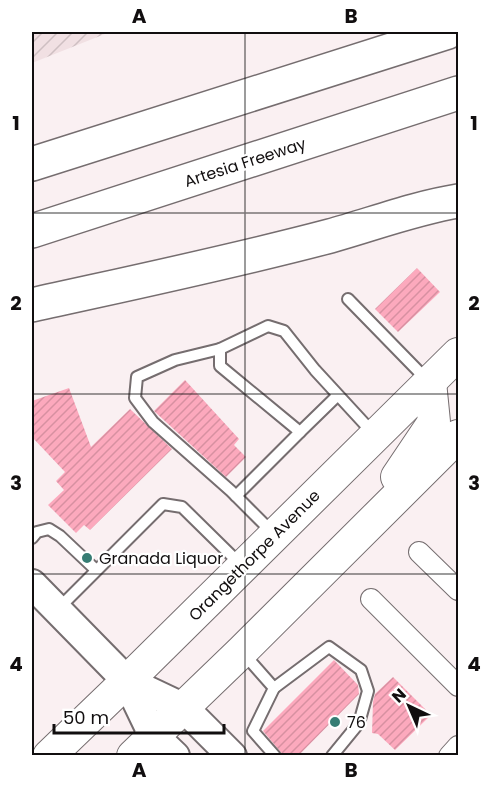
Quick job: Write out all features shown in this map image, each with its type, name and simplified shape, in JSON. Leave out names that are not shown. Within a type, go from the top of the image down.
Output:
[{"type":"highway","points":[[32,164],[435,34]]},
{"type":"highway","name":"Artesia Freeway","points":[[32,231],[459,93]]},
{"type":"highway","points":[[32,305],[332,236],[408,212],[459,201]]},
{"type":"main road","name":"Orangethorpe Avenue","points":[[49,756],[459,354]]},
{"type":"main road","points":[[356,537],[434,422],[430,382]]},
{"type":"main road","points":[[154,749],[184,708],[459,436]]},
{"type":"main road","points":[[32,584],[127,681],[184,708],[232,756]]},
{"type":"main road","points":[[127,681],[154,749]]},
{"type":"street","points":[[419,552],[459,590]]},
{"type":"street","points":[[371,599],[459,686]]},
{"type":"street","points":[[449,756],[459,746]]},
{"type":"lane","points":[[348,299],[430,382]]},
{"type":"lane","points":[[275,535],[236,496],[153,422],[135,398],[138,377],[175,360],[220,349],[268,326],[284,332],[375,435]]},
{"type":"lane","points":[[220,349],[220,366],[300,432]]},
{"type":"lane","points":[[236,496],[338,394]]},
{"type":"lane","points":[[57,610],[163,504],[182,507],[243,567]]},
{"type":"lane","points":[[32,538],[38,532],[49,529],[60,536],[96,570]]},
{"type":"lane","points":[[275,756],[253,731],[274,688],[329,647],[361,670],[368,691],[359,723],[332,756]]},
{"type":"lane","points":[[242,651],[274,688]]},
{"type":"shaded area","points":[[32,32],[110,32],[32,63]]},
{"type":"building","points":[[417,268],[440,292],[398,332],[375,309]]},
{"type":"building","points":[[185,380],[239,439],[234,445],[246,457],[226,477],[154,411]]},
{"type":"building","points":[[69,388],[91,447],[130,409],[172,449],[90,530],[84,525],[76,533],[48,505],[64,490],[56,481],[65,472],[32,437],[32,401]]},
{"type":"building","points":[[334,660],[358,685],[359,694],[298,756],[284,756],[263,731]]},
{"type":"building","points":[[393,677],[431,715],[395,750],[378,734],[372,733],[375,694]]},
{"type":"place","name":"Granada Liquor","points":[[87,558]]},
{"type":"place","name":"76","points":[[335,722]]}]
